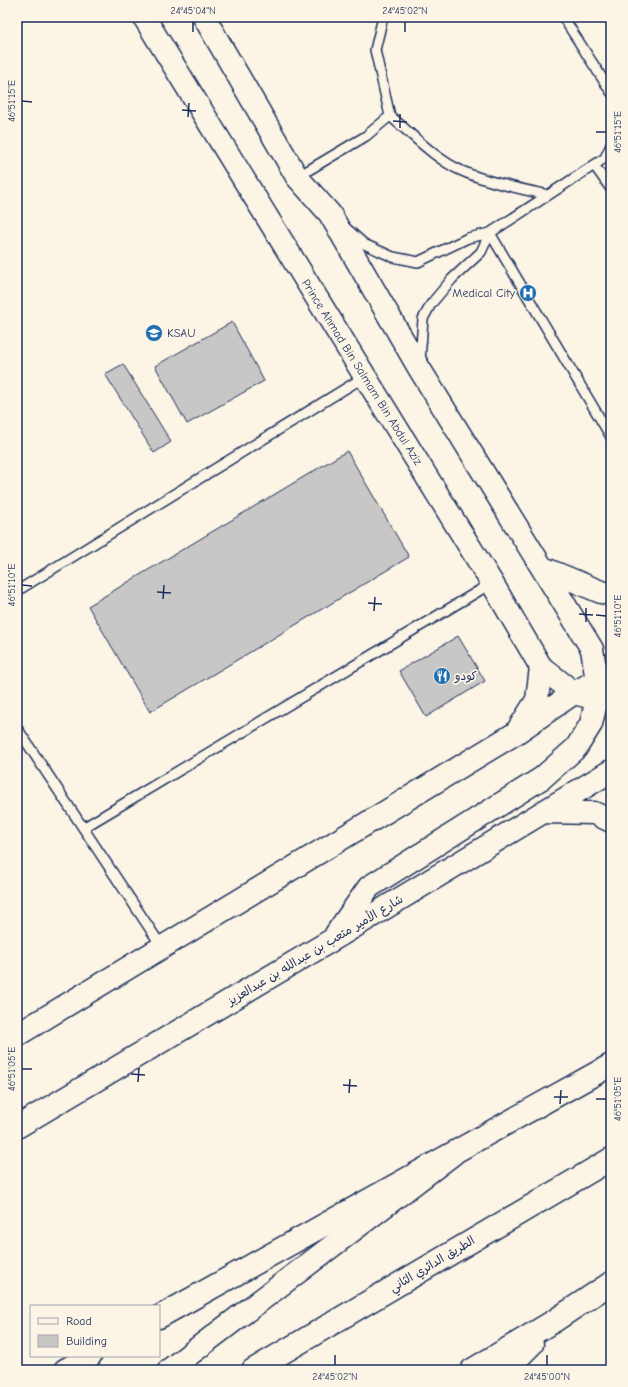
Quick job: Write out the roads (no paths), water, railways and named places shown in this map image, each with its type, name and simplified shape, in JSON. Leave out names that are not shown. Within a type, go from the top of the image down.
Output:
[{"type":"main road","name":"Prince Ahmad Bin Salmam Bin Abdul Aziz","points":[[144,17],[492,583],[541,667]]},
{"type":"main road","points":[[204,17],[297,177],[330,214],[419,368],[592,649],[604,688],[591,724],[576,748],[542,778],[369,887],[332,940]]},
{"type":"main road","points":[[543,568],[601,592],[611,594]]},
{"type":"main road","points":[[541,667],[574,693]]},
{"type":"main road","points":[[516,733],[537,700],[541,667]]},
{"type":"main road","points":[[17,1035],[516,733],[574,693],[604,688]]},
{"type":"main road","name":"شارع الأمير متعب بن عبدالله بن عبدالعزيز","points":[[17,1127],[332,940],[611,771]]},
{"type":"main road","points":[[543,812],[594,813],[611,821]]},
{"type":"main road","points":[[160,1317],[611,1065]]},
{"type":"main road","points":[[170,1370],[453,1154]]},
{"type":"main road","name":"الطريق الدائري الثاني","points":[[254,1370],[611,1159]]},
{"type":"main road","points":[[472,1370],[554,1321],[611,1282]]},
{"type":"main road","points":[[506,1370],[554,1321]]},
{"type":"main road","points":[[65,1370],[88,1357]]},
{"type":"lane","points":[[383,17],[375,50],[390,116],[435,154],[461,171],[507,186],[548,195]]},
{"type":"lane","points":[[563,17],[611,92]]},
{"type":"lane","points":[[297,177],[366,136],[390,116]]},
{"type":"lane","points":[[330,214],[364,244],[393,257],[418,262],[468,238],[490,233],[606,158],[611,145]]},
{"type":"lane","points":[[594,165],[611,189]]},
{"type":"lane","points":[[419,368],[423,319],[431,304],[452,279],[481,252],[490,233]]},
{"type":"lane","points":[[490,233],[611,437]]},
{"type":"lane","points":[[17,591],[364,377]]},
{"type":"lane","points":[[83,828],[492,583]]},
{"type":"lane","points":[[17,728],[162,947]]},
{"type":"place","name":"Medical City","points":[[528,293]]},
{"type":"place","name":"KSAU","points":[[154,333]]},
{"type":"place","name":"كودو","points":[[442,676]]}]
